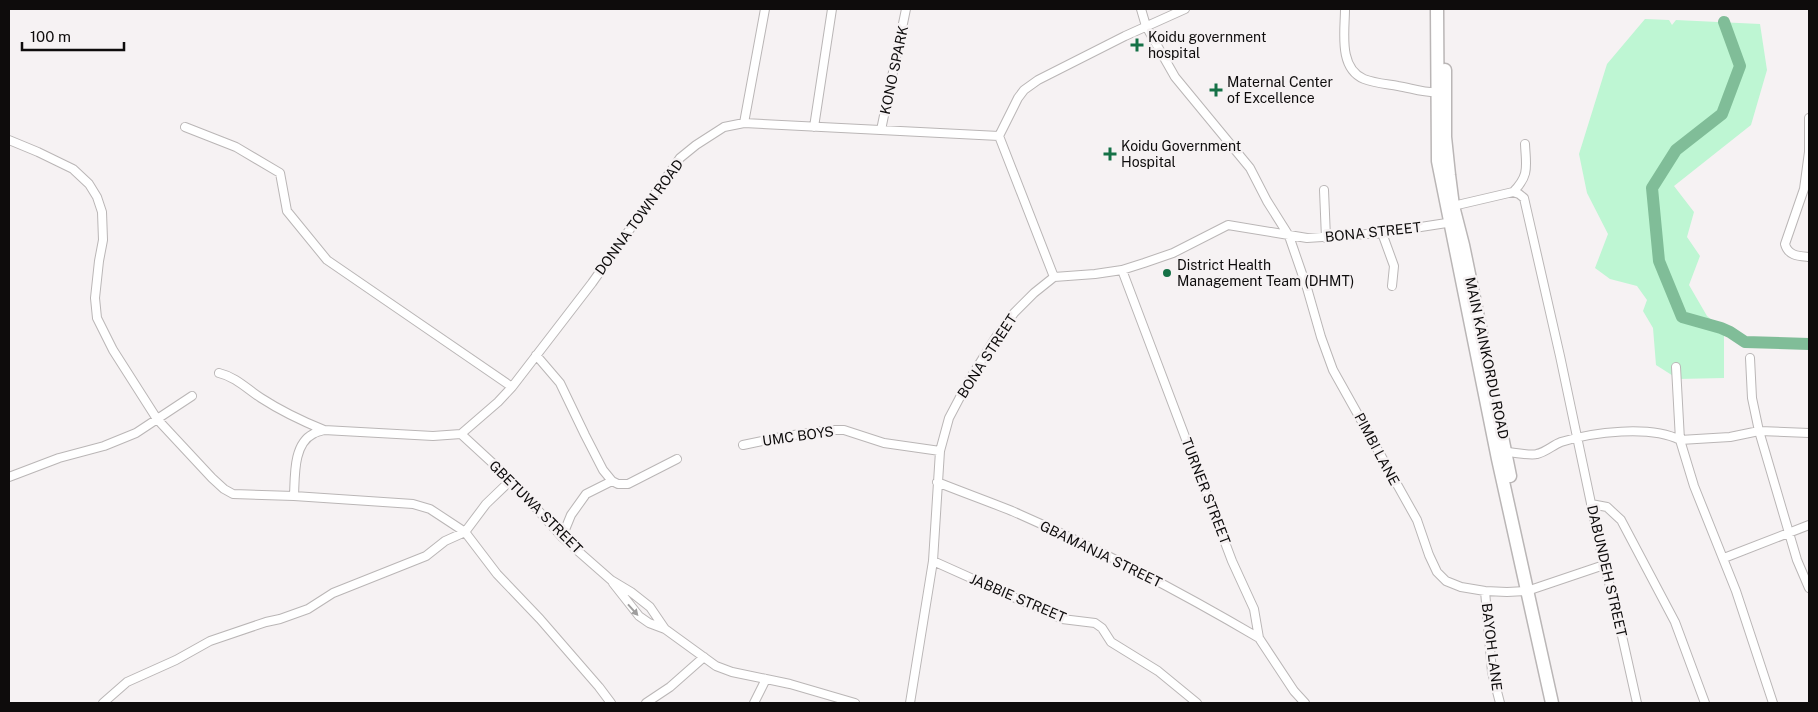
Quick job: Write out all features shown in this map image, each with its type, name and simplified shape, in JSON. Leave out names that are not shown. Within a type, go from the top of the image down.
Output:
[{"type":"main road","points":[[1437,9],[1441,24],[1438,161],[1454,222]]},
{"type":"main road","points":[[1441,24],[1445,9]]},
{"type":"main road","name":"MAIN KAINKORDU ROAD","points":[[1441,92],[1453,206],[1454,246],[1489,393]]},
{"type":"main road","name":"MAIN KAINKORDU ROAD","points":[[1454,222],[1530,590],[1559,703]]},
{"type":"main road","points":[[1530,590],[1552,703]]},
{"type":"street","points":[[744,123],[765,9]]},
{"type":"street","points":[[814,126],[832,9]]},
{"type":"street","name":"KONO SPARK","points":[[881,130],[906,9]]},
{"type":"street","name":"PIMBI LANE","points":[[1141,9],[1146,26],[1175,77],[1250,168],[1267,201],[1289,236],[1333,370],[1417,520],[1437,572],[1446,581],[1461,587],[1485,592],[1530,590],[1604,565]]},
{"type":"street","points":[[1054,277],[999,136],[1024,90],[1072,62],[1185,9]]},
{"type":"street","points":[[1345,9],[1346,57],[1354,73],[1364,79],[1441,92]]},
{"type":"street","points":[[1809,118],[1809,152],[1804,189],[1785,244],[1786,250],[1791,254],[1809,257]]},
{"type":"street","name":"DONNA TOWN ROAD","points":[[461,434],[498,402],[512,387],[592,283],[680,158],[724,127],[744,123],[999,136]]},
{"type":"street","points":[[185,127],[236,148],[280,173],[287,211],[327,260],[512,387]]},
{"type":"street","points":[[9,140],[73,169],[89,184],[97,197],[102,212],[103,228],[95,298],[98,318],[113,350],[157,419],[198,465],[224,489],[233,494],[294,496],[422,506],[430,509],[465,532],[497,574],[540,619],[611,703]]},
{"type":"street","points":[[1453,206],[1513,192],[1522,183],[1526,174],[1525,144]]},
{"type":"street","points":[[1324,190],[1326,238]]},
{"type":"street","name":"DABUNDEH STREET","points":[[1513,192],[1524,198],[1604,565],[1638,703]]},
{"type":"street","name":"BONA STREET","points":[[910,703],[933,561],[940,451],[949,418],[996,336],[1014,313],[1034,293],[1054,277],[1122,270],[1173,253],[1228,225],[1289,236],[1326,238],[1382,233],[1454,222]]},
{"type":"street","points":[[1382,233],[1394,266],[1392,286]]},
{"type":"street","name":"TURNER STREET","points":[[1122,270],[1232,561],[1254,609],[1259,638],[1294,691],[1305,703]]},
{"type":"street","points":[[536,354],[560,383],[585,435],[612,481],[618,484],[628,484],[677,459]]},
{"type":"street","points":[[1750,358],[1752,398],[1759,431],[1797,560],[1809,588]]},
{"type":"street","points":[[1676,367],[1680,440],[1694,486],[1724,558],[1774,703]]},
{"type":"street","points":[[218,372],[233,378],[259,397],[288,414],[324,430],[433,436],[461,434]]},
{"type":"street","points":[[9,477],[59,458],[104,446],[136,433],[192,396]]},
{"type":"street","points":[[294,496],[300,448],[312,434],[324,430]]},
{"type":"street","name":"UMC BOYS","points":[[743,444],[786,436],[844,430],[884,443],[940,451]]},
{"type":"street","points":[[1502,455],[1536,455],[1561,442],[1615,432],[1656,433],[1680,440],[1730,437],[1759,431],[1809,433]]},
{"type":"street","name":"GBETUWA STREET","points":[[461,434],[511,480],[562,536],[611,580]]},
{"type":"street","points":[[103,703],[128,682],[176,660],[210,641],[308,608],[333,593],[426,556],[445,542],[465,532],[486,504],[511,480]]},
{"type":"street","points":[[562,536],[571,515],[586,494],[612,481]]},
{"type":"street","name":"GBAMANJA STREET","points":[[937,482],[1011,511],[1089,546],[1177,591],[1259,638]]},
{"type":"street","points":[[1591,504],[1607,507],[1621,520],[1675,622],[1705,703]]},
{"type":"street","points":[[1724,558],[1809,526]]},
{"type":"street","name":"JABBIE STREET","points":[[933,561],[1062,619],[1095,623],[1111,642],[1158,671],[1197,703]]},
{"type":"street","points":[[611,580],[631,592],[650,607],[665,629]]},
{"type":"street","points":[[611,580],[639,616],[649,623],[665,629],[716,666],[732,672],[790,684],[835,701],[855,703]]},
{"type":"street","name":"BAYOH LANE","points":[[1485,592],[1491,664],[1500,703]]},
{"type":"street","points":[[646,703],[682,677],[704,657]]},
{"type":"street","points":[[754,703],[766,679]]},
{"type":"green space","points":[[1645,19],[1669,20],[1672,25],[1676,20],[1760,24],[1767,70],[1751,125],[1674,186],[1694,212],[1687,237],[1700,256],[1689,285],[1707,316],[1724,330],[1724,378],[1678,379],[1656,365],[1653,328],[1643,311],[1647,300],[1637,286],[1610,279],[1595,268],[1608,234],[1587,193],[1579,154],[1607,64]]},
{"type":"waterway","points":[[1724,22],[1740,66],[1722,114],[1676,150],[1652,188],[1659,261],[1682,317],[1721,328],[1745,342],[1809,344]]},
{"type":"place","name":"Koidu government hospital","points":[[1137,45]]},
{"type":"place","name":"Maternal Center of Excellence","points":[[1216,90]]},
{"type":"place","name":"Koidu Government Hospital","points":[[1110,154]]},
{"type":"place","name":"District Health Management Team (DHMT)","points":[[1167,273]]}]
